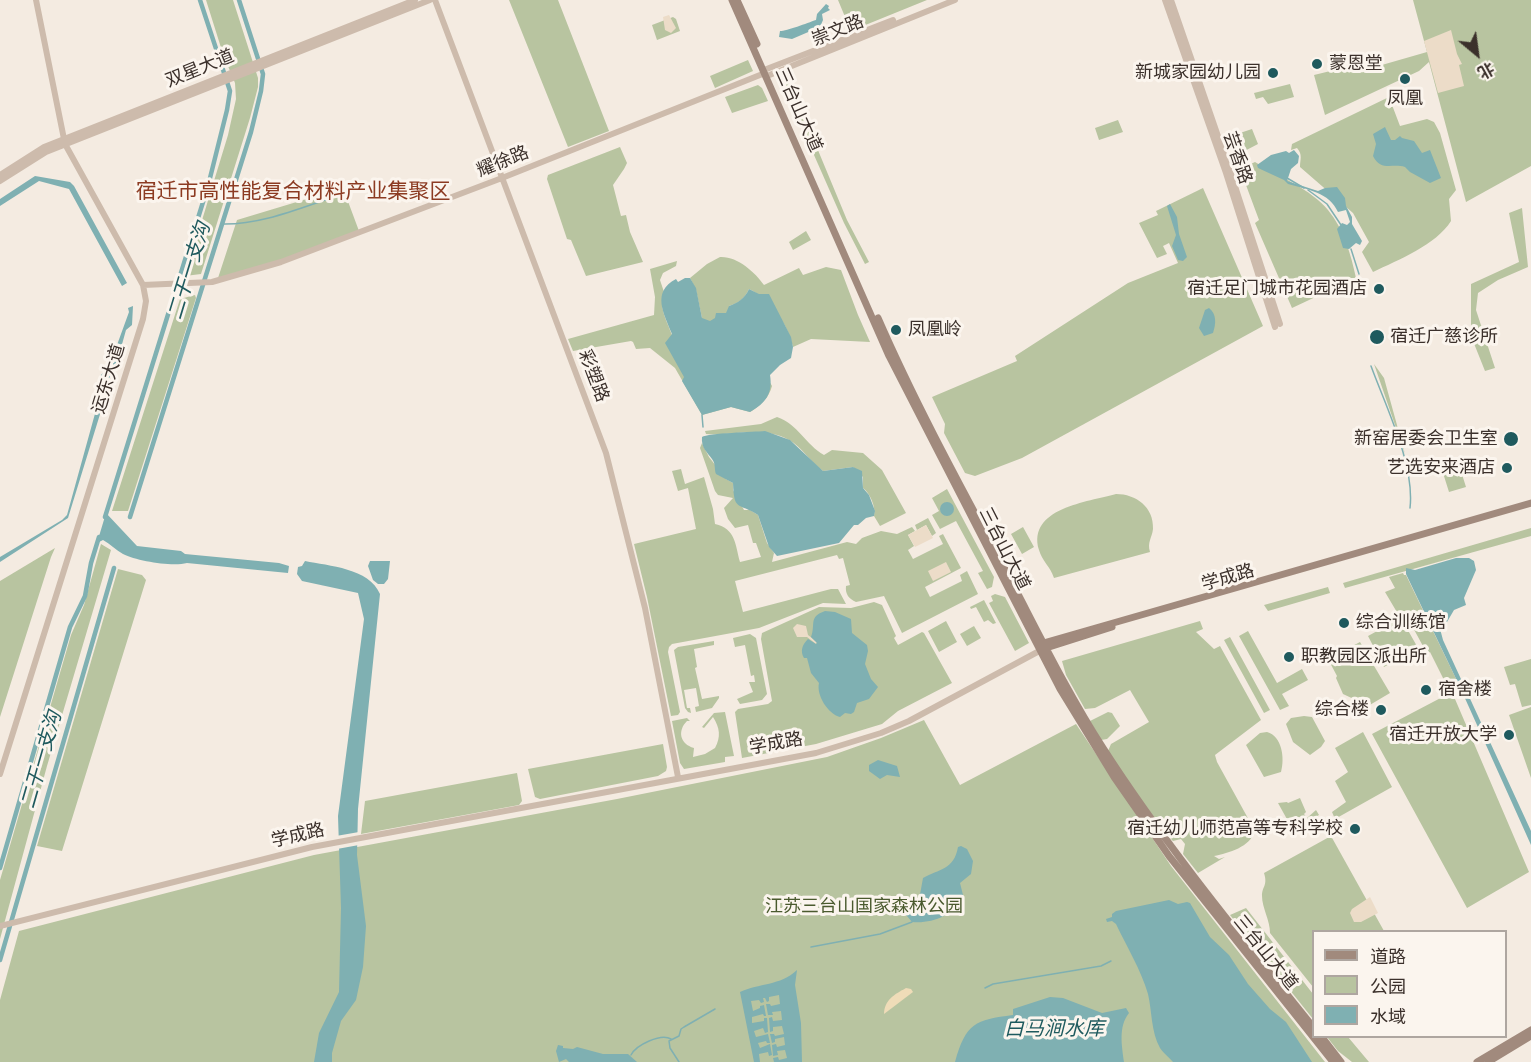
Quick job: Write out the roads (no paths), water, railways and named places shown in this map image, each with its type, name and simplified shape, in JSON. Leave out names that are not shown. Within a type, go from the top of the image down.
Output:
[{"type":"main road","name":"三台山大道","points":[[732,0],[767,72],[893,354],[1083,728],[1147,826],[1180,871],[1312,1036]]},
{"type":"main road","name":"三台山大道","points":[[738,0],[767,72]]},
{"type":"main road","name":"学成路","points":[[1041,647],[1531,505]]},
{"type":"main road","name":"三台山大道","points":[[1041,647],[1142,806],[1312,1025]]},
{"type":"main road","points":[[1477,1062],[1531,1030]]},
{"type":"main road","points":[[1488,1062],[1531,1036]]},
{"type":"main road","name":"三台山大道","points":[[1314,1038],[1333,1062]]},
{"type":"main road","points":[[1323,1038],[1341,1062]]},
{"type":"street","name":"运东大道","points":[[0,774],[143,319],[146,301],[143,285],[64,142],[36,0]]},
{"type":"street","points":[[267,61],[415,0]]},
{"type":"street","points":[[267,61],[432,0]]},
{"type":"street","name":"彩塑路","points":[[432,0],[606,453],[645,608],[678,777]]},
{"type":"street","name":"崇文路","points":[[767,72],[944,0]]},
{"type":"street","name":"崇文路","points":[[767,72],[955,0]]},
{"type":"street","name":"芸香路","points":[[1165,0],[1278,326],[1230,169],[1171,0]]},
{"type":"street","name":"双星大道","points":[[0,181],[64,142],[267,61]]},
{"type":"street","name":"耀徐路","points":[[143,285],[212,282],[248,273],[502,178],[767,72]]},
{"type":"street","name":"双星大道","points":[[0,175],[44,147],[64,142]]},
{"type":"street","name":"学成路","points":[[0,926],[150,887],[336,843],[678,777],[816,753],[881,733],[909,721],[1041,647]]},
{"type":"water","points":[[826,4],[830,10],[822,14],[823,20],[820,27],[792,39],[779,37],[780,31],[816,20],[817,14]]},
{"type":"water","points":[[1385,127],[1391,140],[1400,136],[1414,141],[1422,153],[1430,150],[1441,178],[1430,183],[1405,167],[1383,165],[1376,161],[1373,156],[1376,144],[1373,134]]},
{"type":"water","points":[[1294,150],[1299,156],[1298,163],[1291,169],[1287,181],[1318,191],[1337,187],[1345,198],[1346,206],[1352,217],[1352,224],[1362,241],[1360,245],[1356,243],[1349,249],[1343,248],[1337,229],[1342,223],[1347,225],[1350,222],[1346,210],[1338,212],[1334,205],[1323,196],[1288,184],[1258,168],[1257,165],[1271,155],[1286,151],[1289,153]]},
{"type":"water","points":[[35,176],[70,182],[74,186],[127,283],[122,286],[69,189],[39,181],[0,206],[0,199]]},
{"type":"water","points":[[1170,204],[1177,217],[1179,234],[1187,257],[1183,261],[1178,260],[1172,246],[1176,235],[1167,206]]},
{"type":"water","points":[[690,278],[696,288],[702,318],[710,321],[715,318],[716,313],[726,313],[729,306],[741,300],[749,289],[759,294],[769,294],[791,337],[793,347],[791,358],[770,375],[771,381],[767,397],[750,412],[731,407],[702,415],[682,381],[684,377],[665,343],[672,334],[663,311],[662,297],[668,284],[676,279],[678,282]]},
{"type":"water","points":[[133,306],[132,325],[126,330],[114,373],[107,380],[101,411],[68,518],[0,562],[0,557],[67,515],[96,410],[94,395],[101,375],[109,367],[129,312],[128,308]]},
{"type":"water","points":[[1209,308],[1215,316],[1215,326],[1213,333],[1204,336],[1199,328],[1205,310]]},
{"type":"water","points":[[765,431],[790,440],[823,471],[853,467],[862,471],[863,488],[869,495],[875,511],[874,516],[854,525],[839,543],[777,556],[769,547],[758,515],[738,505],[733,483],[716,474],[713,461],[702,444],[702,437]]},
{"type":"water","points":[[947,502],[952,504],[954,509],[952,514],[947,516],[942,514],[940,509],[942,504]]},
{"type":"water","points":[[106,513],[137,546],[181,551],[185,554],[279,563],[289,566],[288,573],[187,563],[164,564],[129,557],[103,540],[97,543]]},
{"type":"water","points":[[1456,558],[1469,558],[1474,561],[1476,570],[1464,598],[1466,605],[1454,610],[1447,622],[1439,625],[1443,640],[1531,831],[1531,845],[1406,574],[1406,568],[1415,570]]},
{"type":"water","points":[[305,561],[358,573],[375,585],[380,594],[358,809],[357,855],[366,926],[363,967],[356,1000],[341,1021],[332,1053],[332,1062],[314,1062],[319,1033],[339,992],[341,908],[338,816],[364,619],[358,593],[302,581],[297,574],[298,567],[302,566]]},
{"type":"water","points":[[370,561],[390,561],[388,579],[384,584],[378,584],[373,580],[368,566]]},
{"type":"water","points":[[825,611],[835,612],[851,619],[852,633],[867,645],[865,664],[871,679],[878,687],[869,699],[857,703],[854,712],[845,713],[840,717],[831,712],[824,703],[819,693],[819,683],[811,673],[807,658],[804,658],[802,653],[803,646],[808,639],[817,643],[811,637],[813,621],[816,616]]},
{"type":"water","points":[[878,760],[897,766],[900,777],[887,775],[880,779],[869,771],[869,765]]},
{"type":"water","points":[[958,847],[967,849],[973,861],[971,874],[960,883],[964,899],[948,914],[934,920],[912,922],[902,910],[907,908],[913,899],[919,900],[923,878],[949,865]]},
{"type":"water","points":[[1169,900],[1178,904],[1190,903],[1210,937],[1229,955],[1248,984],[1270,1009],[1286,1022],[1312,1062],[1173,1062],[1163,1052],[1155,1035],[1148,994],[1142,976],[1116,924],[1112,921],[1107,922],[1106,919],[1112,917],[1116,911]]},
{"type":"water","points":[[797,970],[795,985],[801,1023],[802,1062],[774,1062],[773,1058],[778,1057],[779,1060],[787,1058],[785,1050],[777,1051],[778,1055],[773,1056],[772,1045],[776,1044],[777,1047],[785,1045],[784,1037],[775,1039],[772,1043],[770,1034],[775,1036],[784,1034],[782,1026],[773,1027],[773,1031],[770,1032],[769,1018],[772,1017],[773,1021],[782,1020],[781,1011],[768,1015],[766,1004],[771,1006],[780,1004],[779,995],[769,997],[767,1002],[765,998],[761,1003],[759,1000],[751,1001],[753,1011],[764,1005],[766,1016],[763,1014],[752,1017],[752,1023],[764,1021],[764,1018],[767,1018],[768,1032],[765,1033],[763,1028],[754,1031],[756,1037],[768,1034],[770,1043],[766,1041],[758,1043],[760,1048],[770,1044],[772,1055],[769,1056],[768,1052],[759,1054],[760,1062],[754,1062],[740,992],[777,982]]},
{"type":"water","name":"白马涧水库","points":[[1050,997],[1063,998],[1102,1013],[1126,1008],[1129,1013],[1123,1024],[1124,1062],[955,1062],[963,1039],[974,1026],[989,1019],[1013,1015],[1013,1009]]},
{"type":"water","points":[[558,1045],[563,1048],[577,1047],[603,1054],[628,1054],[637,1062],[569,1062],[566,1059],[559,1062],[556,1051]]},
{"type":"waterway","points":[[105,517],[208,186],[227,110],[230,91],[200,0]]},
{"type":"waterway","name":"二干一支沟","points":[[130,517],[251,132],[261,91],[263,74],[239,0]]},
{"type":"waterway","points":[[1287,178],[1304,188]]},
{"type":"waterway","points":[[1308,190],[1327,204],[1341,225]]},
{"type":"waterway","points":[[222,224],[252,222],[340,195]]},
{"type":"waterway","points":[[1351,249],[1359,274]]},
{"type":"waterway","points":[[1371,366],[1404,455],[1408,473],[1410,508]]},
{"type":"waterway","points":[[702,415],[703,427]]},
{"type":"waterway","points":[[0,868],[70,627],[85,596],[99,537]]},
{"type":"waterway","name":"二干一支沟","points":[[0,960],[114,568]]},
{"type":"waterway","points":[[811,947],[880,934],[912,922]]},
{"type":"waterway","points":[[985,988],[993,984],[1101,966],[1111,961]]},
{"type":"waterway","points":[[679,1062],[670,1048],[669,1041],[679,1036],[681,1029],[715,1009]]},
{"type":"waterway","points":[[631,1055],[638,1047],[649,1041],[661,1038],[671,1039]]},
{"type":"place","name":"蒙恩堂","points":[[1317,64]]},
{"type":"place","name":"新城家园幼儿园","points":[[1273,73]]},
{"type":"place","name":"凤凰","points":[[1405,79]]},
{"type":"place","name":"宿迁足门城市花园酒店","points":[[1379,289]]},
{"type":"place","name":"凤凰岭","points":[[896,330]]},
{"type":"place","name":"宿迁广慈诊所","points":[[1377,337]]},
{"type":"place","name":"新窑居委会卫生室","points":[[1511,439]]},
{"type":"place","name":"艺选安来酒店","points":[[1507,468]]},
{"type":"place","name":"综合训练馆","points":[[1344,623]]},
{"type":"place","name":"职教园区派出所","points":[[1289,657]]},
{"type":"place","name":"宿舍楼","points":[[1426,690]]},
{"type":"place","name":"综合楼","points":[[1381,710]]},
{"type":"place","name":"宿迁开放大学","points":[[1509,735]]},
{"type":"place","name":"宿迁幼儿师范高等专科学校","points":[[1355,829]]},
{"type":"district","name":"宿迁市高性能复合材料产业集聚区","points":[[293,192]]},
{"type":"park label","name":"江苏三台山国家森林公园","points":[[864,907]]}]
